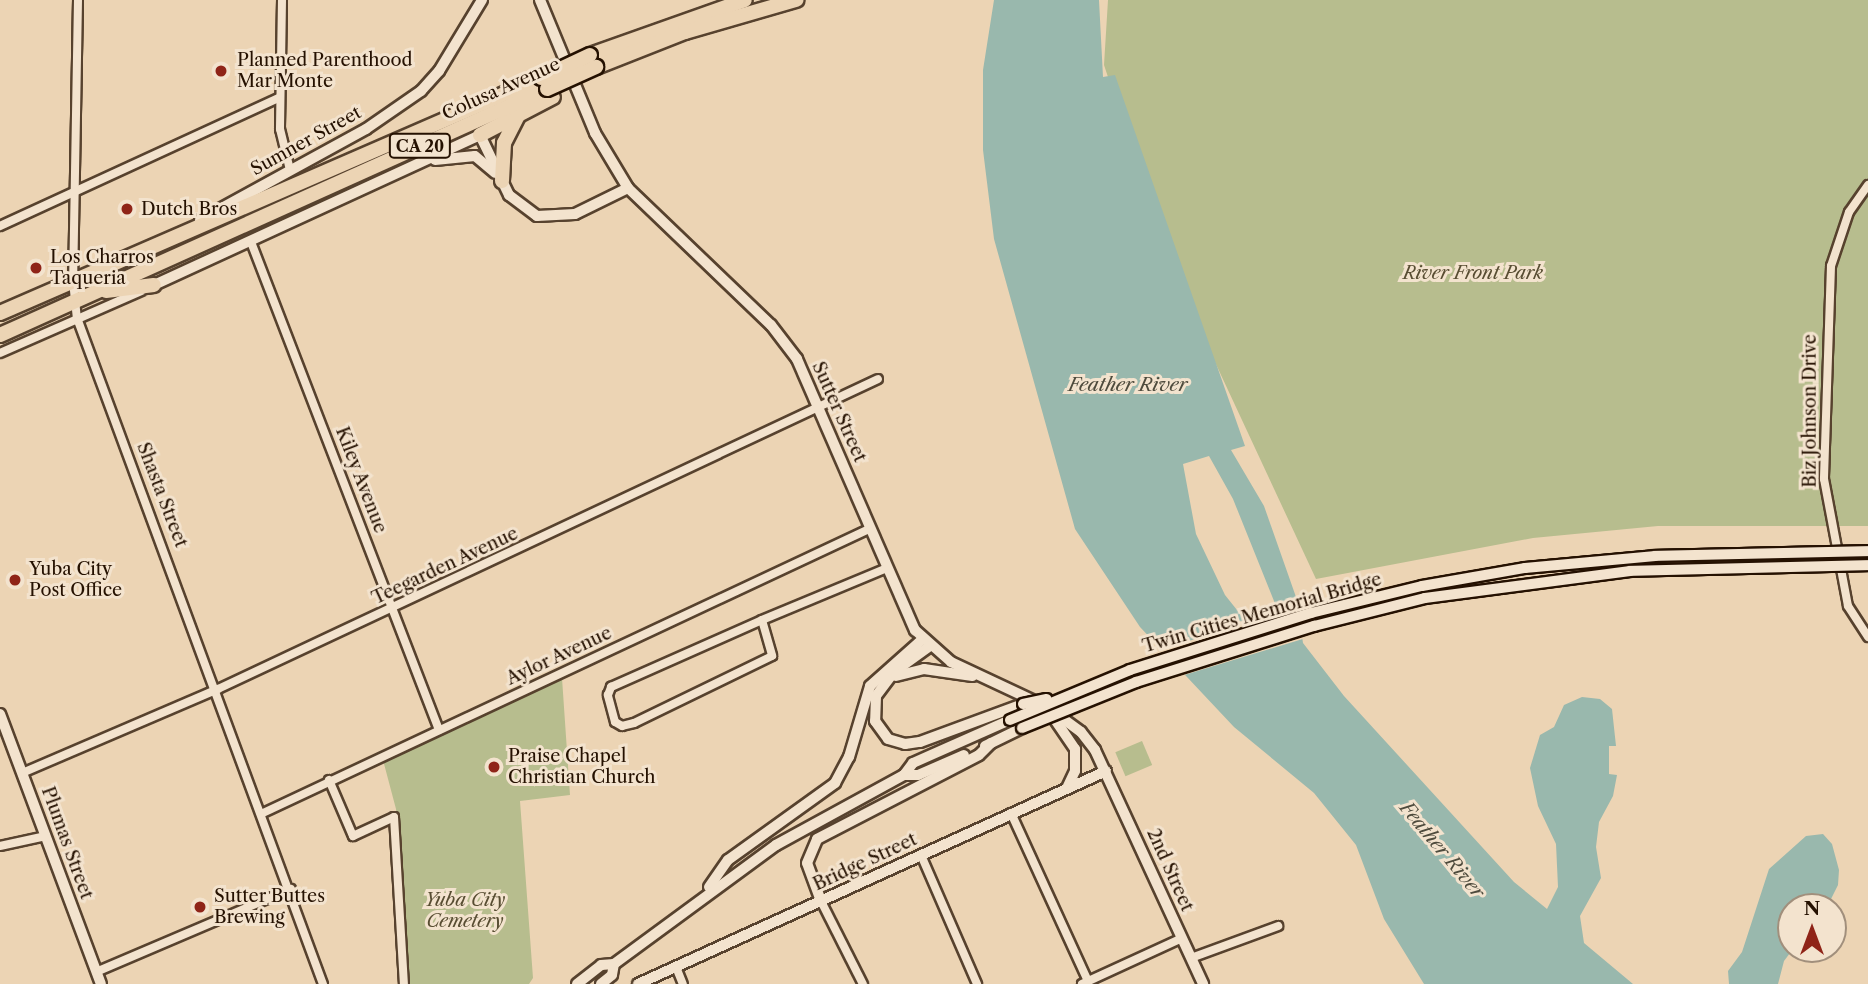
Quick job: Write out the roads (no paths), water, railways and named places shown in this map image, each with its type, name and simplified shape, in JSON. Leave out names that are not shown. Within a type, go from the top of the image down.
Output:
[{"type":"highway","name":"Colusa Avenue","points":[[0,335],[745,0]]},
{"type":"highway","name":"Colusa Avenue","points":[[596,65],[658,41],[796,0]]},
{"type":"highway","name":"Colusa Avenue","points":[[0,313],[183,231],[547,88]]},
{"type":"highway","points":[[481,135],[520,114],[547,88]]},
{"type":"highway","points":[[502,181],[504,144],[520,114]]},
{"type":"highway","points":[[101,290],[154,285]]},
{"type":"main road","name":"Sumner Street","points":[[183,231],[366,129],[421,91],[439,71],[482,0]]},
{"type":"main road","name":"Sutter Street","points":[[540,0],[595,133],[628,188],[771,325],[797,359],[821,406],[869,529],[926,643],[959,667],[1047,707],[1081,732],[1106,771]]},
{"type":"main road","points":[[481,135],[502,181]]},
{"type":"main road","name":"Colusa Avenue","points":[[154,285],[481,135]]},
{"type":"main road","points":[[423,162],[475,156],[502,181],[525,211],[551,217],[575,214],[628,188]]},
{"type":"main road","name":"Twin Cities Memorial Bridge","points":[[904,775],[913,763],[1072,693],[1311,613],[1441,582],[1656,556],[1868,551]]},
{"type":"main road","name":"Twin Cities Memorial Bridge","points":[[991,743],[1136,682],[1314,626],[1425,598],[1629,571],[1868,565]]},
{"type":"main road","points":[[926,643],[878,690],[873,713],[881,732],[897,743],[920,742],[999,713],[1072,693]]},
{"type":"main road","points":[[703,894],[728,860],[835,783],[849,757],[870,686],[926,643]]},
{"type":"main road","points":[[890,678],[924,669],[988,678]]},
{"type":"main road","points":[[1047,707],[1076,753],[1076,771],[1067,788]]},
{"type":"main road","name":"Plumas Street","points":[[0,714],[101,984]]},
{"type":"main road","points":[[576,984],[601,965],[614,964],[703,894],[802,829],[904,775],[918,775],[991,743]]},
{"type":"main road","points":[[821,901],[807,866],[809,849],[817,839],[979,755],[991,743]]},
{"type":"main road","name":"Bridge Street","points":[[639,984],[1106,771]]},
{"type":"main road","name":"2nd Street","points":[[1106,771],[1203,984]]},
{"type":"main road","points":[[601,984],[612,975],[614,964]]},
{"type":"street","name":"Shasta Street","points":[[78,0],[74,302],[218,689],[323,984]]},
{"type":"street","points":[[282,0],[282,140],[290,170]]},
{"type":"street","points":[[0,226],[280,97]]},
{"type":"street","name":"Biz Johnson Drive","points":[[1868,185],[1849,212],[1831,266],[1825,352],[1824,479],[1849,606],[1868,637]]},
{"type":"street","name":"Kiley Avenue","points":[[251,242],[394,607],[439,730]]},
{"type":"street","name":"Colusa Avenue","points":[[0,353],[154,285]]},
{"type":"street","name":"Teegarden Avenue","points":[[22,773],[218,689],[878,379]]},
{"type":"street","name":"Aylor Avenue","points":[[263,813],[869,529]]},
{"type":"street","points":[[762,620],[772,656],[634,723],[622,726],[615,722],[608,695],[611,687],[762,620],[887,568]]},
{"type":"street","points":[[329,780],[353,836],[394,817],[404,984]]},
{"type":"street","points":[[1011,813],[1085,983],[1182,938]]},
{"type":"street","points":[[0,846],[46,836]]},
{"type":"street","points":[[920,855],[977,984]]},
{"type":"street","points":[[96,972],[291,889]]},
{"type":"street","points":[[821,901],[863,984]]},
{"type":"street","points":[[1191,958],[1278,926]]},
{"type":"street","points":[[676,967],[683,984]]},
{"type":"water","name":"Feather River","points":[[994,0],[1099,0],[1103,77],[1115,75],[1245,446],[1231,450],[1264,506],[1296,597],[1303,643],[1344,696],[1514,882],[1547,909],[1558,887],[1556,844],[1538,806],[1530,768],[1540,735],[1554,727],[1564,705],[1582,697],[1600,699],[1612,709],[1616,746],[1609,746],[1609,774],[1617,775],[1613,796],[1599,822],[1596,847],[1601,878],[1580,916],[1584,943],[1633,984],[1424,984],[1384,919],[1356,845],[1314,793],[1234,727],[1140,627],[1075,529],[994,239],[983,150],[983,70]],"holes":[[[1209,456],[1233,499],[1274,601],[1278,623],[1264,631],[1245,620],[1225,595],[1196,534],[1183,464]]]},
{"type":"water","points":[[1823,834],[1832,844],[1839,870],[1838,885],[1834,893],[1777,893],[1777,963],[1783,963],[1778,984],[1729,984],[1728,971],[1742,952],[1769,869],[1806,836]]},
{"type":"place","name":"Planned Parenthood Mar Monte","points":[[221,71]]},
{"type":"place","name":"Dutch Bros","points":[[127,209]]},
{"type":"place","name":"Los Charros Taqueria","points":[[36,268]]},
{"type":"place","name":"Yuba City Post Office","points":[[15,580]]},
{"type":"place","name":"Praise Chapel Christian Church","points":[[494,767]]},
{"type":"place","name":"Sutter Buttes Brewing","points":[[200,907]]},
{"type":"park label","name":"River Front Park","points":[[1473,273]]},
{"type":"park label","name":"Yuba City Cemetery","points":[[465,911]]}]
